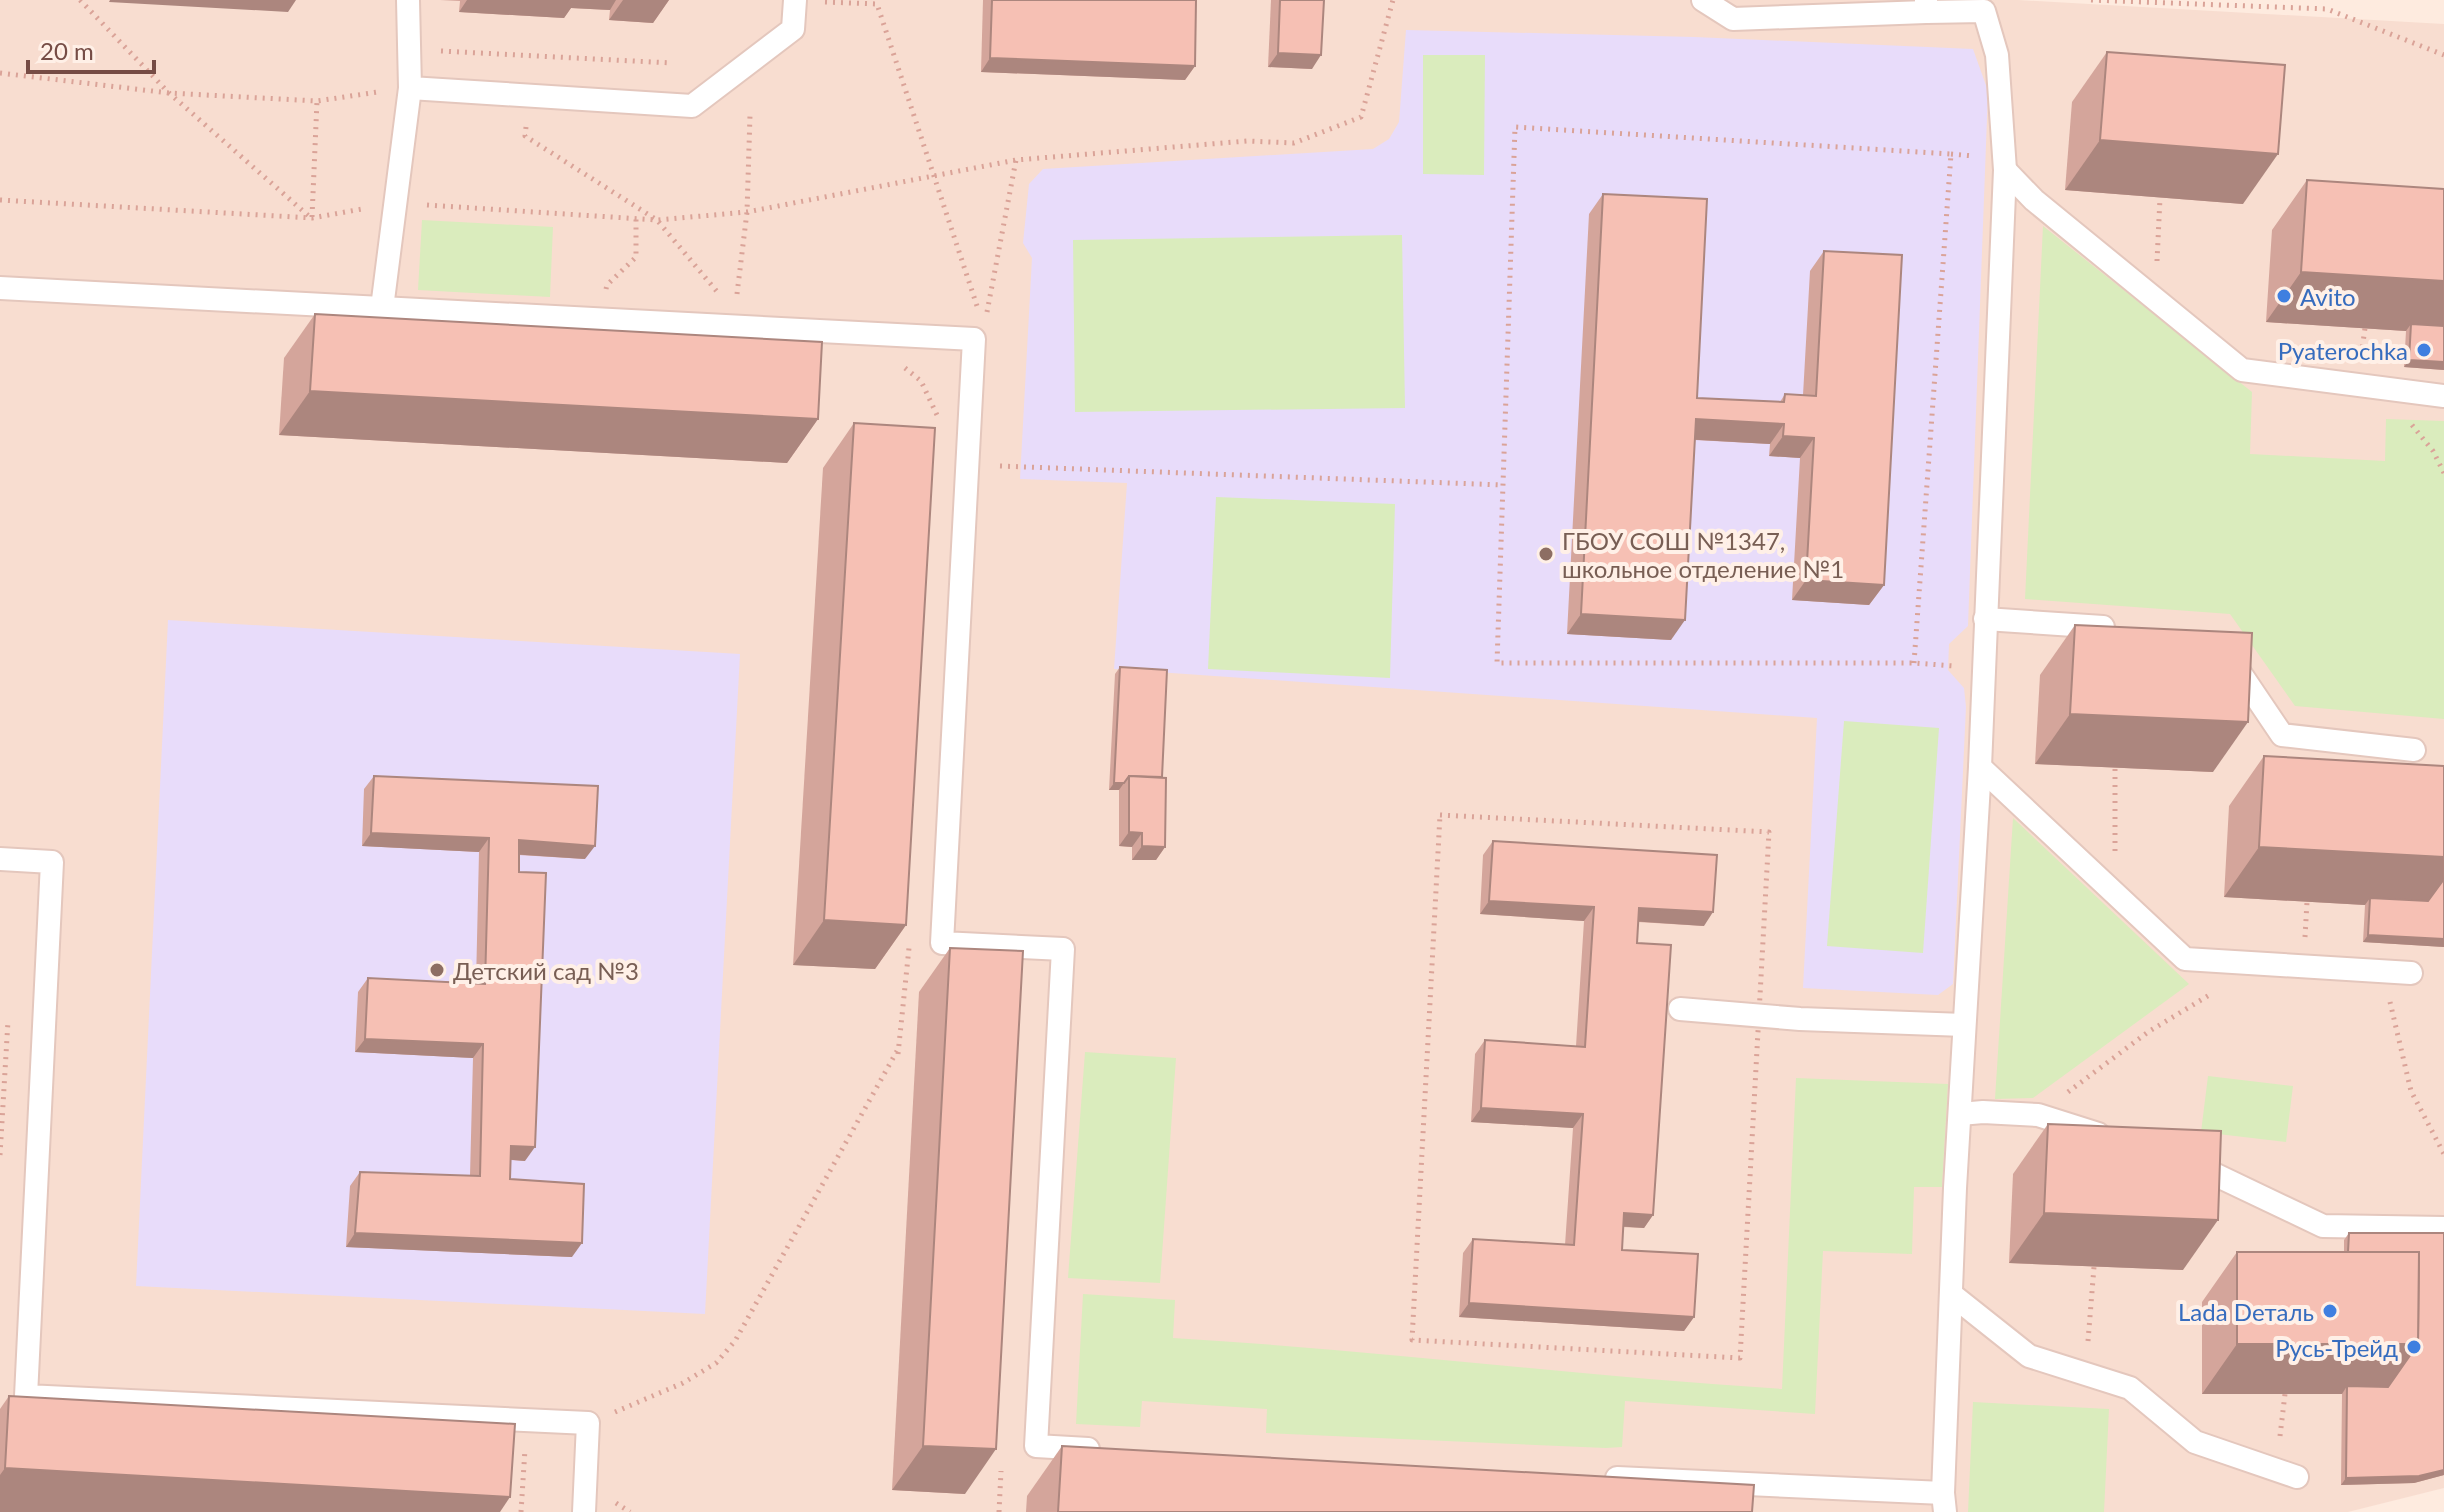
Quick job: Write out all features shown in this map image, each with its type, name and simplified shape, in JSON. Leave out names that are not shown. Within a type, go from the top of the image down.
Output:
[{"type":"lane","points":[[382,308],[410,88],[408,0]]},
{"type":"lane","points":[[1590,1476],[1944,1502],[1951,1294],[1980,767],[2005,170],[1997,55],[1984,11],[1926,6],[1733,19],[1703,0]]},
{"type":"lane","points":[[410,88],[692,106],[793,29],[795,2]]},
{"type":"lane","points":[[2005,170],[2034,200],[2242,370],[2444,396]]},
{"type":"lane","points":[[0,288],[382,308],[735,320],[979,334],[968,464],[942,943],[1063,949],[1036,1446],[1115,1451]]},
{"type":"lane","points":[[1985,619],[2119,628]]},
{"type":"lane","points":[[2223,648],[2282,735],[2414,750]]},
{"type":"lane","points":[[1980,767],[2185,959],[2411,973]]},
{"type":"lane","points":[[0,859],[52,862],[26,1396],[588,1423],[584,1512]]},
{"type":"lane","points":[[1680,1009],[1964,1025]]},
{"type":"lane","points":[[1960,1114],[2038,1115],[2125,1142]]},
{"type":"lane","points":[[2169,1156],[2198,1165],[2323,1226],[2444,1228]]},
{"type":"lane","points":[[1951,1294],[2029,1356],[2130,1388],[2195,1442],[2287,1474]]},
{"type":"path","points":[[80,0],[169,93],[312,218]]},
{"type":"path","points":[[0,200],[312,218],[395,203],[657,220],[747,212],[1016,160],[1247,141],[1294,143],[1361,117],[1393,0]]},
{"type":"path","points":[[2091,0],[2327,9],[2444,55]]},
{"type":"path","points":[[795,2],[877,4],[935,176],[979,334]]},
{"type":"path","points":[[435,51],[672,63]]},
{"type":"path","points":[[0,73],[169,93],[317,101],[410,88]]},
{"type":"path","points":[[312,218],[317,101]]},
{"type":"path","points":[[735,320],[747,212],[750,115]]},
{"type":"path","points":[[527,118],[525,136],[657,220],[735,320]]},
{"type":"path","points":[[1914,663],[1951,154],[1515,127],[1497,663],[1914,663],[1983,668]]},
{"type":"path","points":[[979,334],[1016,160]]},
{"type":"path","points":[[2156,264],[2160,198]]},
{"type":"path","points":[[607,285],[636,257],[636,219]]},
{"type":"path","points":[[2362,350],[2365,328]]},
{"type":"path","points":[[2348,349],[2362,350],[2375,358]]},
{"type":"path","points":[[968,464],[1503,485]]},
{"type":"path","points":[[2115,768],[2115,866]]},
{"type":"path","points":[[1440,815],[1769,832],[1759,1015],[1740,1358],[1412,1340],[1440,815]]},
{"type":"path","points":[[2304,948],[2307,902]]},
{"type":"path","points":[[588,1423],[683,1383],[716,1363],[725,1352],[753,1312],[898,1052],[908,969]]},
{"type":"path","points":[[2411,973],[2385,981],[2411,1091],[2444,1154]]},
{"type":"path","points":[[2038,1115],[2148,1032],[2216,991]]},
{"type":"path","points":[[0,1155],[9,1013]]},
{"type":"path","points":[[2085,1373],[2094,1267]]},
{"type":"path","points":[[2285,1394],[2287,1474]]},
{"type":"path","points":[[999,1512],[1001,1471]]},
{"type":"shaded area","points":[[0,0],[2018,0],[2444,24],[2444,1488],[2348,1512],[0,1512]]},
{"type":"shaded area","name":"ГБОУ СОШ №1347, школьное отделение №1","points":[[1406,30],[1694,37],[1973,49],[1988,91],[1968,626],[1949,644],[1948,670],[1964,688],[1966,707],[1953,984],[1938,995],[1803,988],[1817,718],[1114,669],[1127,483],[1020,479],[1032,258],[1023,243],[1029,184],[1043,169],[1373,149],[1389,139],[1399,122]]},
{"type":"shaded area","name":"Детский сад №3","points":[[168,620],[740,654],[705,1314],[136,1286]]},
{"type":"green space","points":[[1423,55],[1485,55],[1484,175],[1423,174]]},
{"type":"green space","points":[[422,220],[553,227],[550,297],[418,290]]},
{"type":"green space","points":[[2043,226],[2252,392],[2250,454],[2385,461],[2386,419],[2444,421],[2444,719],[2295,706],[2230,614],[2025,599]]},
{"type":"green space","points":[[1402,235],[1405,408],[1075,412],[1073,240]]},
{"type":"green space","points":[[1216,497],[1395,504],[1390,678],[1208,669]]},
{"type":"green space","points":[[1844,721],[1939,728],[1923,953],[1827,946]]},
{"type":"green space","points":[[2013,818],[2189,984],[2033,1098],[1995,1099]]},
{"type":"green space","points":[[1085,1052],[1176,1058],[1160,1283],[1068,1278]]},
{"type":"green space","points":[[2208,1076],[2293,1086],[2286,1142],[2201,1132]]},
{"type":"green space","points":[[1796,1078],[1948,1084],[1942,1187],[1914,1187],[1912,1254],[1823,1251],[1815,1414],[1625,1401],[1622,1447],[1606,1448],[1266,1433],[1267,1409],[1142,1401],[1140,1427],[1076,1424],[1083,1294],[1175,1300],[1173,1338],[1782,1389]]},
{"type":"green space","points":[[1973,1402],[2109,1409],[2104,1512],[1968,1512]]},
{"type":"building","points":[[992,0],[1196,0],[1195,66],[990,58]]},
{"type":"building","points":[[1280,0],[1324,0],[1321,55],[1278,53]]},
{"type":"building","points":[[2107,52],[2285,65],[2278,154],[2100,140]]},
{"type":"building","points":[[2307,180],[2444,189],[2444,281],[2301,272]]},
{"type":"building","points":[[1603,194],[1707,199],[1697,398],[1784,402],[1785,394],[1816,396],[1824,251],[1902,255],[1884,585],[1806,580],[1814,438],[1783,436],[1784,424],[1696,419],[1685,620],[1581,614]]},
{"type":"building","points":[[315,314],[822,342],[818,419],[310,391]]},
{"type":"building","name":"Pyaterochka","points":[[2411,324],[2444,326],[2444,362],[2409,360]]},
{"type":"building","points":[[854,423],[935,428],[906,925],[824,920]]},
{"type":"building","points":[[2075,625],[2252,633],[2248,722],[2070,714]]},
{"type":"building","points":[[1120,667],[1167,670],[1162,777],[1129,776],[1124,783],[1114,783]]},
{"type":"building","points":[[2264,756],[2444,766],[2444,857],[2259,847]]},
{"type":"building","points":[[374,776],[598,786],[595,846],[519,840],[519,872],[546,873],[535,1147],[511,1146],[510,1179],[584,1184],[582,1243],[355,1233],[360,1172],[480,1176],[483,1044],[365,1039],[368,978],[485,984],[489,838],[371,833]]},
{"type":"building","points":[[1129,776],[1166,778],[1165,847],[1142,846],[1142,833],[1129,832]]},
{"type":"building","points":[[1493,841],[1717,855],[1713,912],[1639,908],[1637,943],[1671,945],[1653,1215],[1624,1213],[1622,1250],[1698,1254],[1694,1317],[1469,1303],[1473,1239],[1574,1245],[1583,1114],[1481,1108],[1485,1040],[1585,1047],[1594,907],[1489,901]]},
{"type":"building","points":[[2444,879],[2444,939],[2368,935],[2370,898],[2428,901]]},
{"type":"building","points":[[950,948],[1023,951],[996,1449],[923,1446]]},
{"type":"building","points":[[2048,1124],[2221,1131],[2218,1220],[2044,1213]]},
{"type":"building","name":"Русь-Трейд","points":[[2349,1233],[2444,1233],[2444,1470],[2419,1476],[2346,1478],[2347,1386],[2388,1387],[2418,1344],[2419,1252],[2348,1252]]},
{"type":"building","points":[[2237,1252],[2419,1252],[2418,1344],[2237,1344]]},
{"type":"building","points":[[9,1396],[515,1424],[510,1497],[5,1468]]},
{"type":"building","points":[[1062,1446],[1754,1485],[1752,1512],[1058,1512]]},
{"type":"place","name":"Avito","points":[[2284,296]]},
{"type":"place","name":"Pyaterochka","points":[[2424,350]]},
{"type":"place","name":"ГБОУ СОШ №1347, школьное отделение №1","points":[[1546,554]]},
{"type":"place","name":"Детский сад №3","points":[[437,970]]},
{"type":"place","name":"Lada Dеталь","points":[[2330,1311]]},
{"type":"place","name":"Русь-Трейд","points":[[2414,1347]]}]
